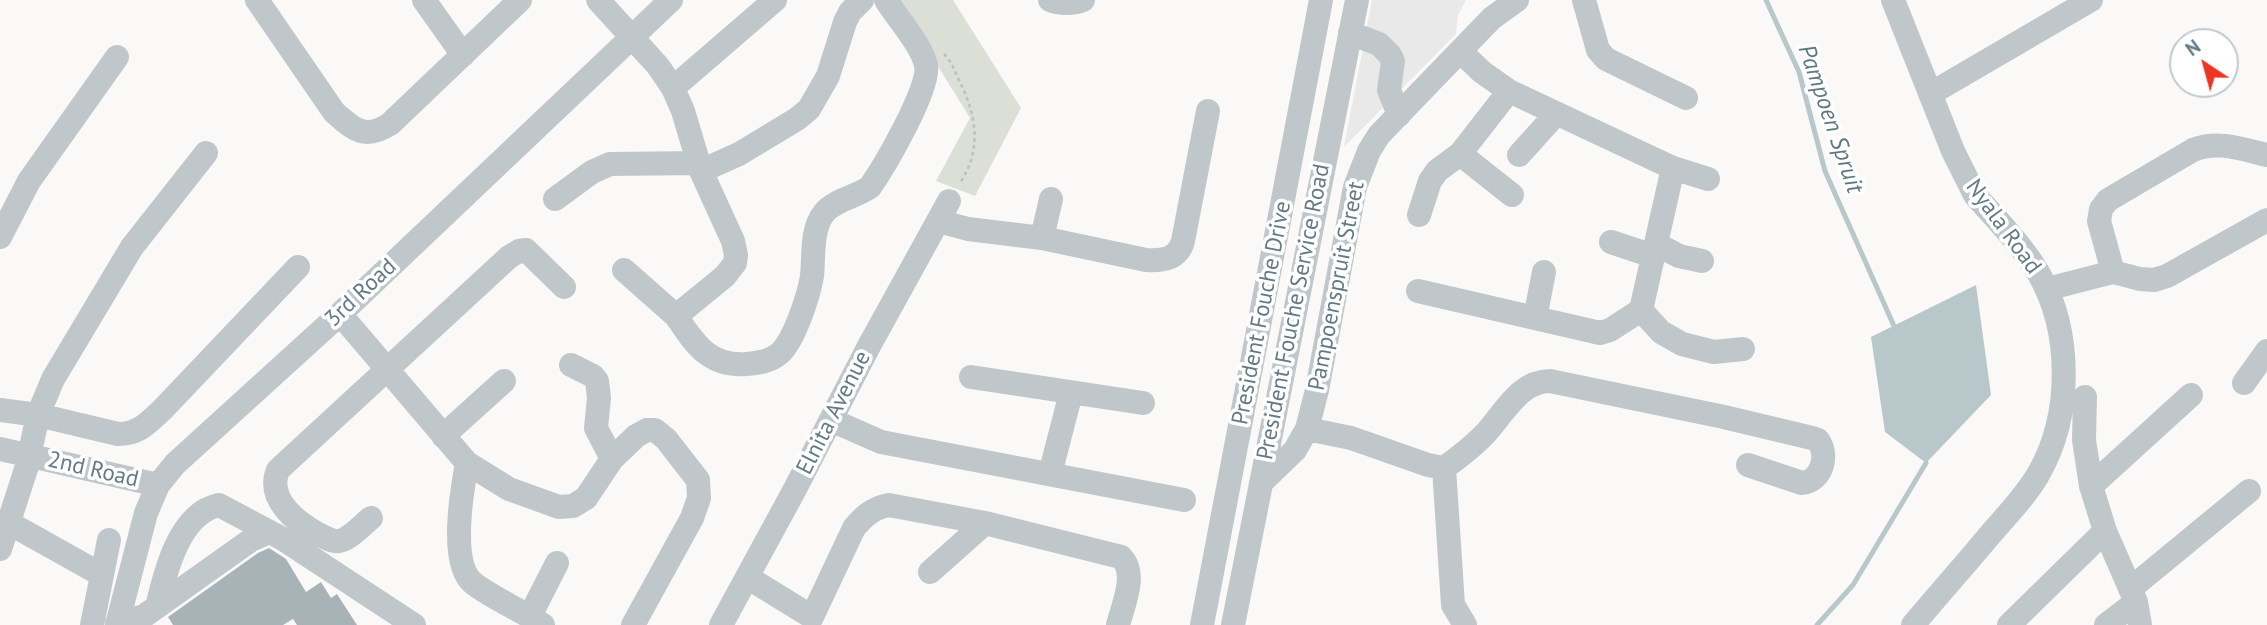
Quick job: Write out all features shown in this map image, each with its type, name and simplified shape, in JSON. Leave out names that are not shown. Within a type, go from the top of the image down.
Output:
[{"type":"street","points":[[257,0],[334,112],[358,131],[373,133],[390,124],[520,0]]},
{"type":"street","points":[[424,0],[463,55]]},
{"type":"street","points":[[598,0],[658,66],[673,89],[683,111],[700,167],[726,223],[736,255],[735,263],[724,276],[676,316]]},
{"type":"street","name":"3rd Road","points":[[117,624],[146,513],[158,485],[175,464],[340,314],[671,0]]},
{"type":"street","points":[[673,89],[775,0]]},
{"type":"street","points":[[555,199],[592,172],[610,164],[700,167],[739,154],[797,118],[809,109],[828,76],[845,22],[850,12],[862,0]]},
{"type":"street","points":[[624,270],[676,316],[704,353],[718,360],[741,364],[761,363],[782,351],[806,305],[812,279],[817,230],[823,214],[836,204],[861,194],[870,187],[899,138],[924,83],[927,69],[921,53],[886,0]]},
{"type":"street","points":[[1050,0],[1083,0]]},
{"type":"street","name":"President Fouche Drive","points":[[1202,625],[1321,0]]},
{"type":"street","name":"President Fouche Service Road","points":[[1233,625],[1357,0]]},
{"type":"street","points":[[1584,0],[1598,50],[1606,60],[1686,98]]},
{"type":"street","name":"Nyala Road","points":[[1893,0],[1968,184],[2026,256],[2047,289],[2063,345],[2064,367],[2062,395],[2048,456],[2027,491],[1913,625]]},
{"type":"street","points":[[1930,94],[2091,0]]},
{"type":"street","name":"Pampoenspruit Street","points":[[1261,483],[1295,450],[1307,429],[1317,390],[1354,187],[1368,150],[1379,135],[1492,18],[1513,2]]},
{"type":"street","points":[[1350,33],[1380,44],[1390,55],[1393,61],[1389,90],[1399,116]]},
{"type":"street","points":[[1461,52],[1482,72],[1509,91],[1673,167],[1708,179]]},
{"type":"street","points":[[0,237],[29,181],[117,57]]},
{"type":"street","points":[[1419,215],[1430,181],[1437,171],[1460,154],[1509,91]]},
{"type":"street","points":[[943,211],[968,229],[1042,238],[1146,260],[1164,260],[1176,255],[1183,242],[1209,111]]},
{"type":"street","points":[[1519,155],[1556,114]]},
{"type":"street","points":[[2113,272],[2099,220],[2101,209],[2108,200],[2193,149],[2206,145],[2234,146],[2267,155]]},
{"type":"street","points":[[0,549],[29,455],[38,415],[53,379],[132,247],[206,153]]},
{"type":"street","points":[[1460,154],[1512,195]]},
{"type":"street","points":[[1418,290],[1600,333],[1610,330],[1641,310],[1673,167]]},
{"type":"street","points":[[1042,238],[1051,199]]},
{"type":"street","name":"Elnita Avenue","points":[[721,625],[943,211]]},
{"type":"street","points":[[2047,289],[2113,272],[2140,279],[2154,280],[2167,276],[2267,220]]},
{"type":"street","points":[[1611,242],[1702,261]]},
{"type":"street","points":[[371,518],[344,540],[332,541],[301,524],[286,510],[278,496],[274,479],[278,470],[509,257],[526,250],[564,286]]},
{"type":"street","points":[[0,410],[38,415],[118,434],[131,434],[163,410],[298,267]]},
{"type":"street","points":[[1535,318],[1544,272]]},
{"type":"street","points":[[1641,310],[1661,332],[1682,344],[1714,352],[1743,349]]},
{"type":"street","points":[[340,314],[467,463],[509,489],[559,507],[573,506],[586,498],[612,459],[636,436],[647,430],[655,430],[666,439],[698,480],[699,498],[692,518],[633,625]]},
{"type":"street","points":[[2244,383],[2267,351]]},
{"type":"street","points":[[570,365],[593,376],[597,381],[599,398],[596,428],[612,459]]},
{"type":"street","points":[[971,377],[1143,403]]},
{"type":"street","points":[[443,436],[504,381]]},
{"type":"street","points":[[1307,429],[1352,438],[1428,465],[1444,468],[1485,434],[1522,391],[1539,381],[1550,381],[1812,438],[1818,440],[1824,451],[1819,471],[1815,478],[1808,482],[1802,483],[1748,465]]},
{"type":"street","points":[[1050,474],[1071,393]]},
{"type":"street","points":[[2091,486],[2191,395]]},
{"type":"street","points":[[2085,397],[2084,440],[2091,486],[2105,531],[2135,605]]},
{"type":"street","points":[[831,420],[881,442],[1184,500]]},
{"type":"street","name":"2nd Road","points":[[0,449],[158,485]]},
{"type":"street","points":[[467,463],[459,506],[461,561],[474,583],[537,621],[557,563]]},
{"type":"street","points":[[1444,468],[1453,605],[1465,625]]},
{"type":"street","points":[[2106,625],[2135,605],[2249,491]]},
{"type":"street","points":[[157,607],[166,569],[177,544],[201,512],[219,505],[269,531],[400,622]]},
{"type":"street","points":[[747,577],[816,622],[854,528],[872,510],[889,505],[985,523],[1121,556],[1130,573],[1118,625]]},
{"type":"street","points":[[9,523],[102,575]]},
{"type":"street","points":[[930,572],[985,523]]},
{"type":"street","points":[[117,624],[134,620],[157,607],[240,548],[269,531]]},
{"type":"street","points":[[2009,625],[2105,531]]},
{"type":"street","points":[[92,625],[109,540]]},
{"type":"path","points":[[941,49],[964,88],[973,111],[975,129],[972,162],[943,211]]},
{"type":"shaded area","points":[[897,0],[953,0],[1021,108],[975,196],[936,181],[970,118]]},
{"type":"shaded area","points":[[1372,0],[1466,0],[1458,15],[1456,34],[1344,147]]},
{"type":"shaded area","points":[[1976,285],[1991,395],[1926,463],[1885,432],[1871,337]]},
{"type":"building","points":[[269,548],[286,559],[306,592],[321,582],[331,598],[337,594],[357,625],[297,625],[293,619],[283,625],[173,625],[168,617]]},
{"type":"waterway","name":"Pampoen Spruit","points":[[1766,0],[1799,72],[1825,171],[1894,326]]},
{"type":"waterway","name":"Pampoen Spruit","points":[[1817,625],[1853,585],[1926,463]]}]
